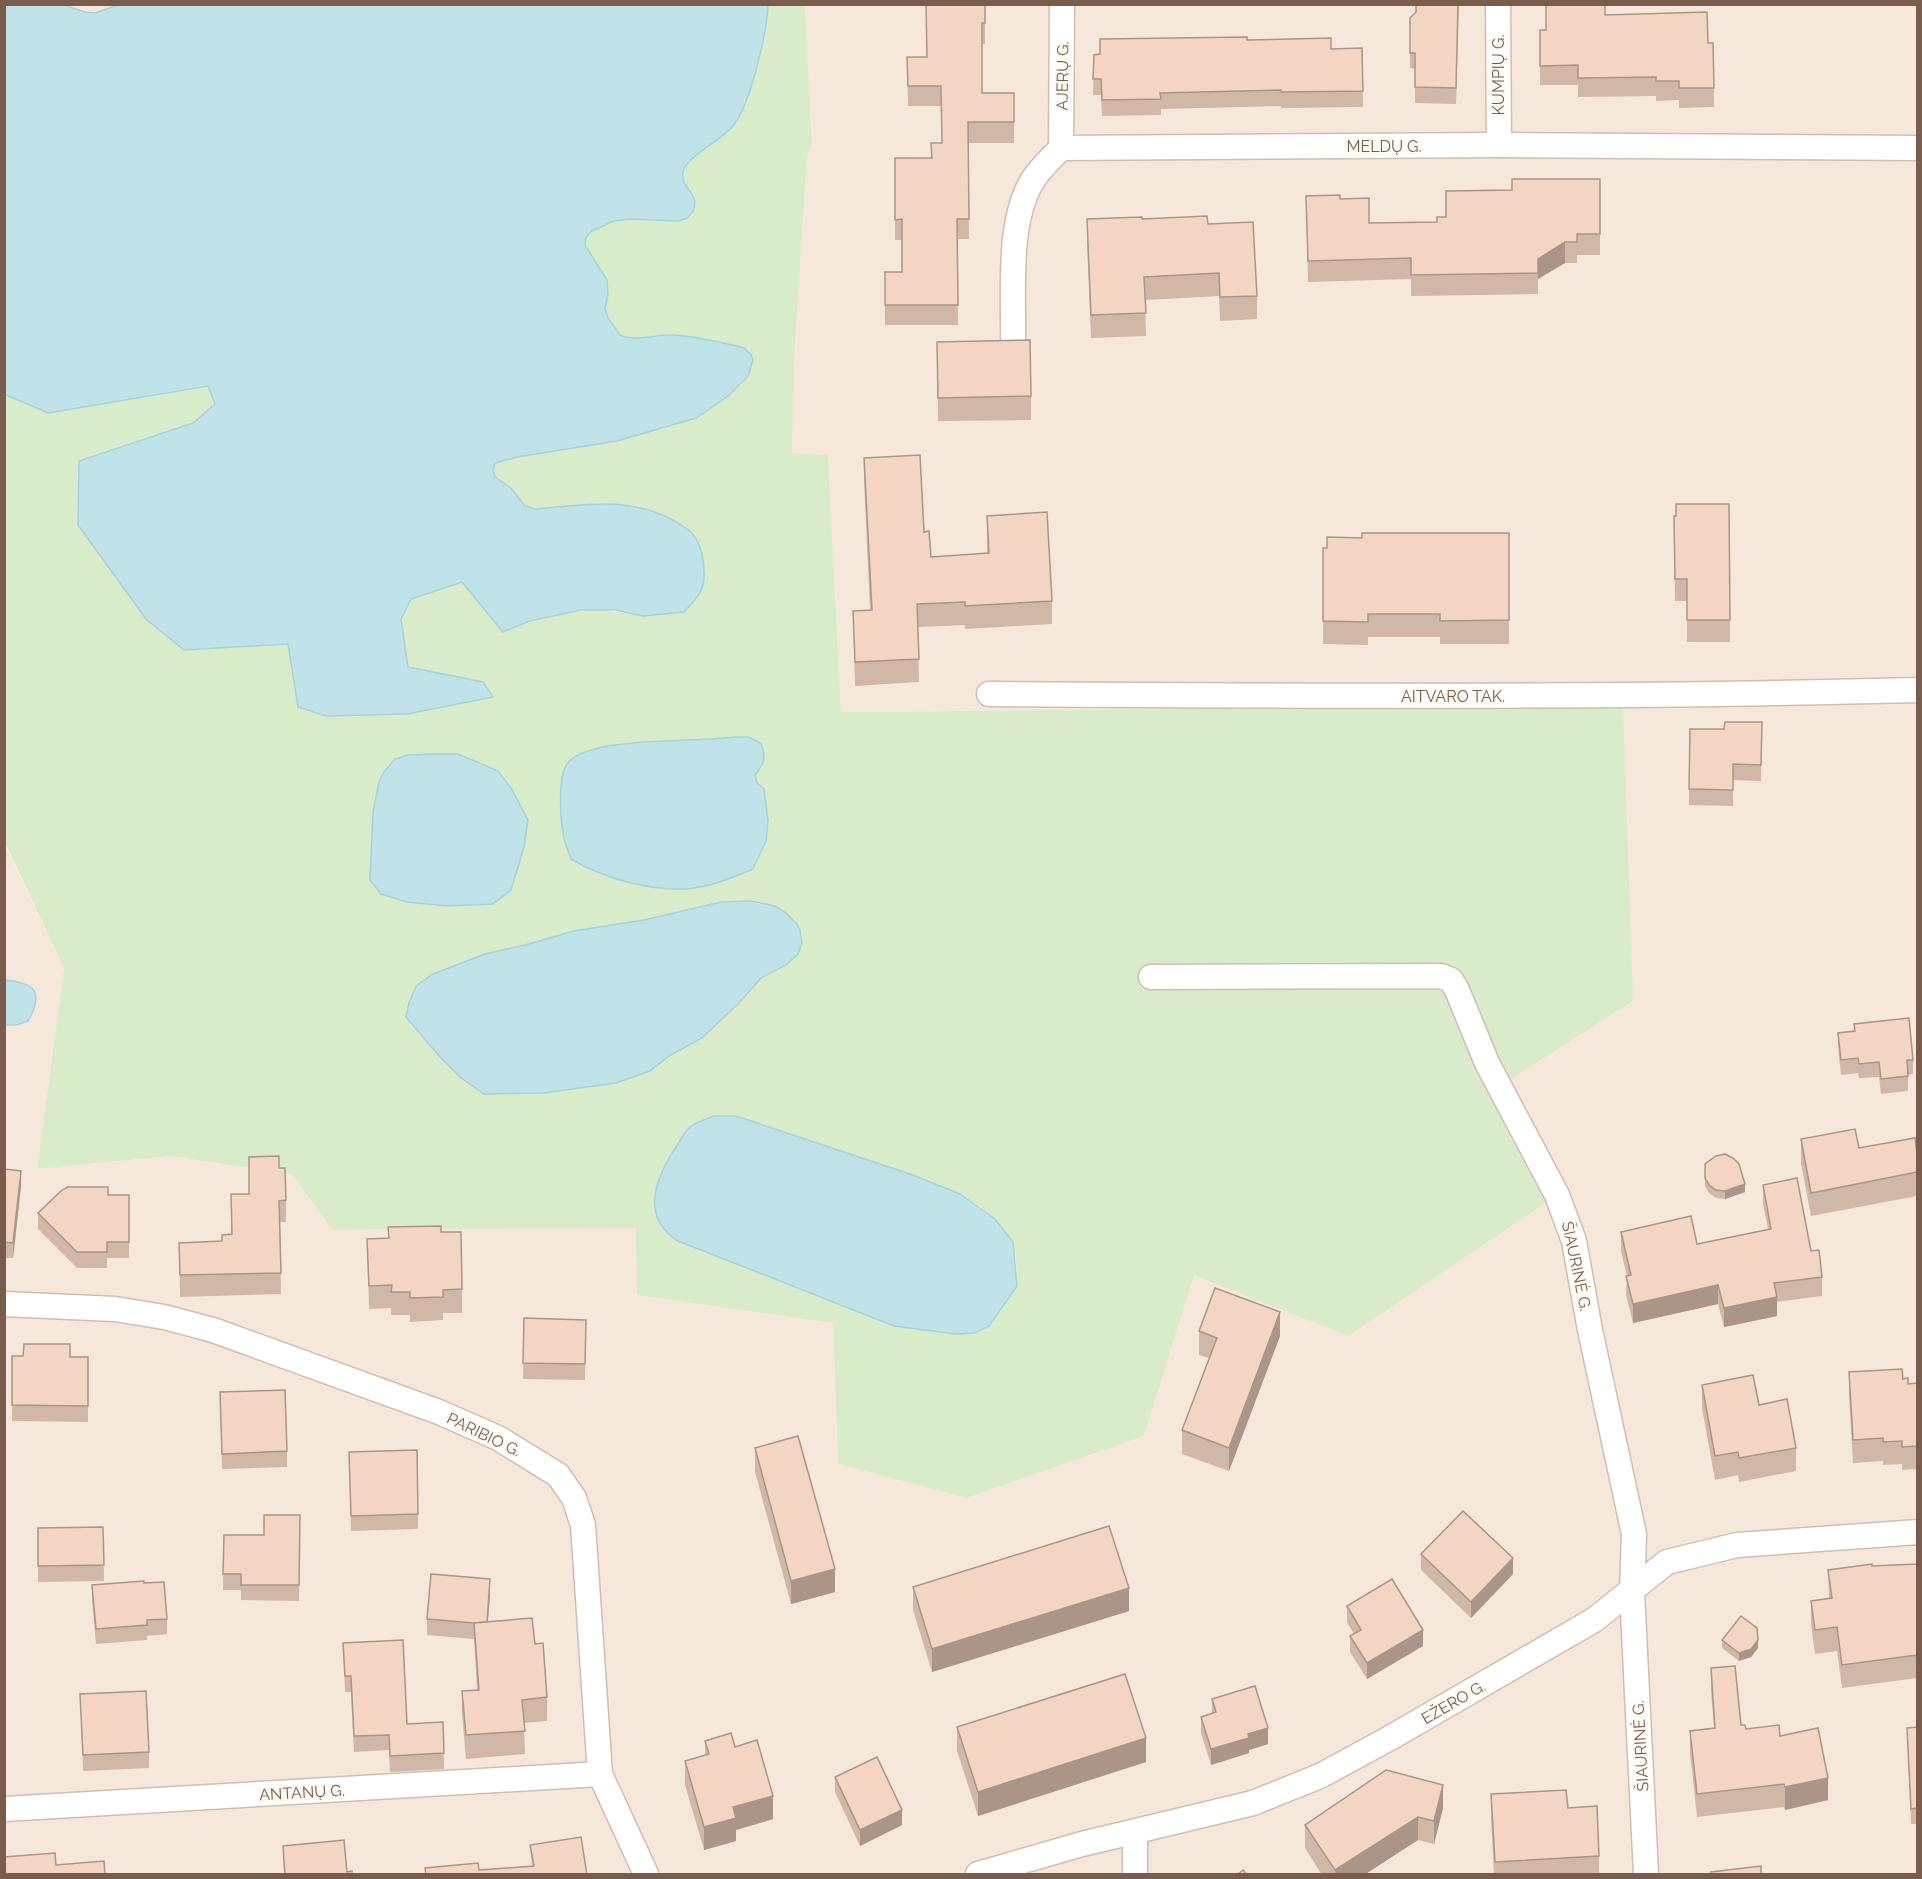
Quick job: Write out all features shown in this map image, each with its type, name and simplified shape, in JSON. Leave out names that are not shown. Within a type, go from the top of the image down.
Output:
[{"type":"street","name":"AJERŲ G.","points":[[1061,148],[1062,4]]},
{"type":"street","name":"KUMPIŲ G.","points":[[1498,4],[1499,145]]},
{"type":"street","name":"MELDŲ G.","points":[[1061,148],[1499,145],[1917,148]]},
{"type":"street","points":[[1013,344],[1015,227],[1021,203],[1032,181],[1061,148]]},
{"type":"street","name":"AITVARO TAK.","points":[[989,694],[1447,697],[1917,690]]},
{"type":"street","name":"ŠIAURINĖ G.","points":[[1151,976],[1441,976],[1451,980],[1457,990],[1487,1063],[1557,1195],[1574,1241],[1590,1330],[1634,1534],[1632,1592],[1646,1875]]},
{"type":"street","name":"PARIBIO G.","points":[[4,1304],[115,1309],[164,1317],[213,1330],[439,1412],[498,1438],[558,1475],[574,1498],[583,1525],[600,1774],[646,1875]]},
{"type":"street","name":"EŽERO G.","points":[[978,1875],[1082,1844],[1253,1803],[1320,1776],[1583,1626],[1632,1592],[1667,1562],[1737,1545],[1917,1532]]},
{"type":"street","name":"ANTANŲ G.","points":[[4,1809],[600,1774]]},
{"type":"street","points":[[1135,1832],[1135,1875]]},
{"type":"shaded area","points":[[64,5],[118,5],[95,13]]},
{"type":"shaded area","points":[[805,5],[1917,5],[1917,1874],[5,1874],[4,843],[64,968],[37,1169],[171,1156],[293,1175],[332,1230],[637,1228],[638,1295],[833,1322],[838,1464],[967,1498],[1144,1436],[1194,1274],[1348,1336],[1492,1091],[1623,705],[841,712],[828,455],[792,454],[795,346],[807,158],[812,144]]},
{"type":"green space","points":[[768,5],[805,5],[812,144],[807,158],[795,346],[792,453],[828,455],[841,712],[1623,705],[1633,1001],[1492,1091],[1557,1195],[1348,1336],[1194,1275],[1144,1436],[967,1498],[838,1464],[833,1323],[637,1295],[636,1228],[332,1230],[293,1175],[171,1156],[37,1169],[64,968],[5,843],[5,394],[48,413],[207,385],[215,404],[193,423],[79,461],[115,576],[146,619],[184,650],[288,644],[492,697],[483,682],[408,667],[401,619],[411,599],[463,582],[503,632],[555,615],[572,612],[606,611],[643,616],[639,506],[602,503],[535,509],[525,506],[511,488],[495,477],[493,470],[495,463],[517,457],[617,441],[696,418],[714,407],[742,384],[748,376],[753,360],[731,344],[676,335],[657,335],[636,339],[620,335],[608,318],[605,308],[608,295],[607,280],[585,245],[586,237],[591,231],[614,221],[630,219],[678,221],[687,218],[693,212],[695,200],[684,181],[683,174],[691,160],[719,137],[739,109],[754,75],[767,22]],"holes":[[[734,737],[763,767],[755,775],[766,841],[753,870],[699,888],[636,885],[622,880],[563,833],[562,778],[591,749],[652,741],[715,740]],[[458,754],[498,771],[511,788],[528,820],[493,903],[447,906],[407,902],[408,755]],[[644,920],[773,973],[761,978],[739,1003],[702,1038],[669,1056],[650,1071],[543,1093],[484,1094],[460,1077],[406,1017],[433,974],[485,954],[574,931]],[[913,1175],[955,1192],[993,1217],[1003,1228],[1013,1246],[1016,1257],[1017,1286],[974,1333],[956,1334],[894,1326],[712,1255],[678,1241],[665,1232]]]},
{"type":"water","points":[[5,5],[64,5],[95,13],[118,5],[768,5],[756,69],[739,117],[727,132],[693,158],[684,169],[684,181],[695,200],[693,212],[687,218],[678,221],[630,219],[614,221],[592,231],[586,237],[585,245],[607,280],[608,295],[605,308],[608,318],[620,335],[633,338],[680,336],[744,348],[753,360],[748,376],[727,397],[696,418],[617,441],[517,457],[495,463],[493,470],[495,477],[511,488],[525,506],[535,509],[590,504],[626,505],[661,514],[687,529],[694,536],[700,548],[704,577],[700,593],[684,612],[643,616],[615,610],[581,610],[530,621],[503,632],[462,582],[411,599],[401,619],[408,667],[483,682],[493,697],[407,714],[326,716],[298,707],[288,644],[184,650],[146,619],[78,525],[79,461],[193,423],[215,404],[208,386],[48,413],[4,394]]},
{"type":"water","points":[[748,737],[761,743],[764,752],[763,764],[755,775],[757,783],[764,789],[768,821],[766,841],[753,869],[707,886],[668,889],[616,879],[571,859],[562,826],[561,787],[567,764],[579,755],[597,748],[620,744]]},
{"type":"water","points":[[458,754],[498,771],[511,788],[528,820],[524,847],[511,890],[493,904],[447,906],[407,902],[381,894],[370,880],[373,812],[379,782],[384,772],[395,759],[408,755]]},
{"type":"water","points":[[751,901],[775,906],[796,923],[800,930],[802,943],[798,954],[786,965],[761,978],[739,1003],[702,1038],[669,1056],[650,1071],[616,1083],[543,1093],[484,1094],[460,1077],[406,1017],[416,986],[433,974],[485,954],[574,931],[644,920],[721,902]]},
{"type":"water","points":[[5,980],[23,983],[34,990],[36,1002],[28,1021],[17,1025],[5,1025]]},
{"type":"water","points":[[714,1116],[736,1116],[913,1175],[960,1194],[995,1219],[1013,1242],[1017,1286],[989,1326],[974,1333],[956,1334],[894,1326],[678,1241],[666,1231],[659,1221],[655,1209],[657,1184],[668,1159],[687,1130],[694,1124]]},
{"type":"building","points":[[926,4],[985,4],[985,23],[982,23],[982,93],[1014,93],[1014,122],[968,122],[969,219],[957,219],[958,305],[885,305],[885,272],[902,272],[902,219],[895,220],[895,158],[932,158],[931,143],[942,143],[941,86],[908,86],[907,57],[927,57]]},
{"type":"building","points":[[1416,4],[1458,4],[1456,88],[1415,87],[1415,53],[1410,53],[1410,18],[1416,12]]},
{"type":"building","points":[[1546,4],[1605,4],[1605,15],[1707,12],[1708,43],[1713,43],[1714,88],[1679,88],[1679,81],[1656,81],[1656,77],[1578,78],[1578,65],[1540,66],[1540,30],[1546,30]]},
{"type":"building","points":[[1247,37],[1247,40],[1331,38],[1331,49],[1362,48],[1363,91],[1281,92],[1281,90],[1160,93],[1161,99],[1102,100],[1101,79],[1093,79],[1094,55],[1100,54],[1100,39]]},
{"type":"building","points":[[1512,179],[1600,179],[1600,234],[1577,234],[1577,242],[1565,242],[1538,259],[1538,273],[1411,275],[1411,258],[1308,261],[1306,196],[1340,195],[1340,199],[1369,198],[1369,223],[1437,222],[1437,217],[1446,217],[1446,191],[1512,190]]},
{"type":"building","points":[[1207,216],[1208,224],[1253,222],[1257,296],[1220,297],[1219,273],[1144,277],[1146,313],[1091,315],[1087,219]]},
{"type":"building","points":[[1030,340],[1031,396],[938,398],[937,342]]},
{"type":"building","points":[[920,455],[924,532],[929,531],[931,557],[989,553],[987,516],[1047,512],[1052,601],[965,606],[965,602],[917,604],[919,659],[855,662],[853,611],[872,610],[864,458]]},
{"type":"building","points":[[1676,504],[1729,504],[1730,620],[1687,620],[1687,579],[1675,579],[1674,516],[1676,516]]},
{"type":"building","points":[[1362,533],[1509,533],[1509,620],[1440,621],[1440,614],[1368,614],[1368,622],[1323,621],[1323,548],[1327,548],[1327,537],[1362,538]]},
{"type":"building","points":[[1725,722],[1762,722],[1761,765],[1733,764],[1733,790],[1689,789],[1690,729],[1724,729]]},
{"type":"building","points":[[1909,1018],[1913,1060],[1907,1060],[1908,1076],[1881,1079],[1879,1062],[1859,1064],[1858,1058],[1841,1060],[1838,1033],[1855,1031],[1854,1024]]},
{"type":"building","points":[[1855,1129],[1859,1148],[1915,1138],[1917,1172],[1811,1193],[1801,1139]]},
{"type":"building","points":[[1725,1154],[1739,1164],[1745,1184],[1725,1191],[1716,1190],[1705,1178],[1705,1164],[1716,1156]]},
{"type":"building","points":[[279,1156],[279,1168],[285,1168],[286,1200],[279,1201],[281,1273],[180,1275],[179,1243],[222,1241],[222,1235],[232,1234],[231,1194],[249,1194],[249,1157]]},
{"type":"building","points":[[4,1169],[21,1171],[13,1243],[4,1242]]},
{"type":"building","points":[[1797,1178],[1811,1251],[1819,1250],[1822,1277],[1774,1283],[1777,1297],[1724,1308],[1718,1285],[1633,1304],[1626,1276],[1631,1275],[1621,1232],[1691,1216],[1697,1244],[1771,1229],[1763,1185]]},
{"type":"building","points":[[68,1187],[108,1187],[108,1195],[129,1195],[129,1242],[107,1242],[107,1252],[77,1252],[38,1213]]},
{"type":"building","points":[[441,1226],[441,1232],[461,1232],[462,1289],[443,1290],[443,1297],[410,1298],[410,1292],[391,1292],[392,1285],[369,1286],[367,1239],[389,1238],[388,1227]]},
{"type":"building","points":[[1215,1288],[1280,1312],[1229,1448],[1182,1430],[1217,1338],[1199,1331]]},
{"type":"building","points":[[524,1318],[586,1320],[585,1364],[523,1363]]},
{"type":"building","points":[[24,1344],[70,1344],[70,1357],[88,1357],[88,1406],[12,1405],[12,1356],[23,1356]]},
{"type":"building","points":[[1902,1369],[1903,1379],[1908,1378],[1908,1384],[1917,1383],[1917,1446],[1902,1447],[1902,1441],[1883,1442],[1883,1438],[1853,1440],[1849,1372]]},
{"type":"building","points":[[1753,1375],[1759,1405],[1787,1399],[1796,1448],[1739,1458],[1738,1452],[1715,1456],[1702,1385]]},
{"type":"building","points":[[285,1390],[287,1451],[222,1454],[220,1392]]},
{"type":"building","points":[[798,1436],[835,1569],[791,1581],[755,1448]]},
{"type":"building","points":[[417,1450],[418,1514],[351,1516],[349,1452]]},
{"type":"building","points":[[1463,1511],[1513,1558],[1471,1602],[1421,1554]]},
{"type":"building","points":[[264,1515],[300,1515],[299,1585],[241,1585],[241,1574],[223,1574],[224,1535],[264,1535]]},
{"type":"building","points":[[1109,1526],[1129,1588],[932,1649],[913,1587]]},
{"type":"building","points":[[103,1527],[104,1565],[38,1566],[38,1528]]},
{"type":"building","points":[[1872,1564],[1872,1566],[1917,1564],[1917,1655],[1842,1665],[1837,1627],[1815,1630],[1811,1601],[1832,1598],[1828,1570]]},
{"type":"building","points":[[431,1574],[490,1579],[487,1622],[427,1619]]},
{"type":"building","points":[[1392,1579],[1423,1630],[1367,1663],[1350,1636],[1361,1630],[1347,1606]]},
{"type":"building","points":[[144,1581],[144,1583],[164,1582],[167,1619],[147,1620],[147,1625],[96,1629],[92,1585]]},
{"type":"building","points":[[1741,1616],[1757,1628],[1758,1640],[1751,1649],[1739,1653],[1722,1640]]},
{"type":"building","points":[[532,1618],[535,1644],[543,1643],[547,1697],[522,1700],[525,1731],[466,1735],[462,1691],[479,1690],[474,1623]]},
{"type":"building","points":[[403,1640],[407,1724],[443,1722],[444,1753],[390,1756],[389,1735],[354,1736],[351,1676],[345,1676],[343,1643]]},
{"type":"building","points":[[1735,1666],[1741,1725],[1745,1725],[1746,1729],[1779,1725],[1780,1736],[1818,1728],[1828,1778],[1785,1787],[1784,1784],[1697,1794],[1690,1731],[1715,1728],[1711,1668]]},
{"type":"building","points":[[1125,1674],[1146,1738],[978,1792],[957,1727]]},
{"type":"building","points":[[1255,1686],[1268,1728],[1248,1734],[1249,1738],[1211,1749],[1201,1717],[1216,1712],[1212,1699]]},
{"type":"building","points":[[146,1691],[149,1752],[83,1755],[80,1694]]},
{"type":"building","points":[[1917,1727],[1917,1808],[1911,1809],[1907,1728]]},
{"type":"building","points":[[731,1733],[735,1747],[757,1740],[773,1796],[733,1807],[736,1818],[704,1827],[685,1761],[709,1754],[705,1741]]},
{"type":"building","points":[[877,1757],[902,1810],[860,1830],[835,1777]]},
{"type":"building","points":[[1386,1770],[1443,1785],[1434,1821],[1418,1817],[1335,1870],[1305,1825]]},
{"type":"building","points":[[1566,1790],[1568,1808],[1597,1806],[1599,1856],[1495,1862],[1491,1794]]},
{"type":"building","points":[[581,1837],[587,1875],[426,1875],[425,1868],[478,1863],[479,1870],[534,1866],[530,1845]]},
{"type":"building","points":[[344,1840],[347,1872],[352,1871],[352,1875],[285,1875],[283,1846]]},
{"type":"building","points":[[55,1853],[56,1865],[104,1861],[105,1875],[4,1875],[4,1857]]},
{"type":"building","points":[[1761,1866],[1761,1875],[1711,1875],[1711,1872]]},
{"type":"building","points":[[1243,1870],[1247,1875],[1237,1875]]}]
